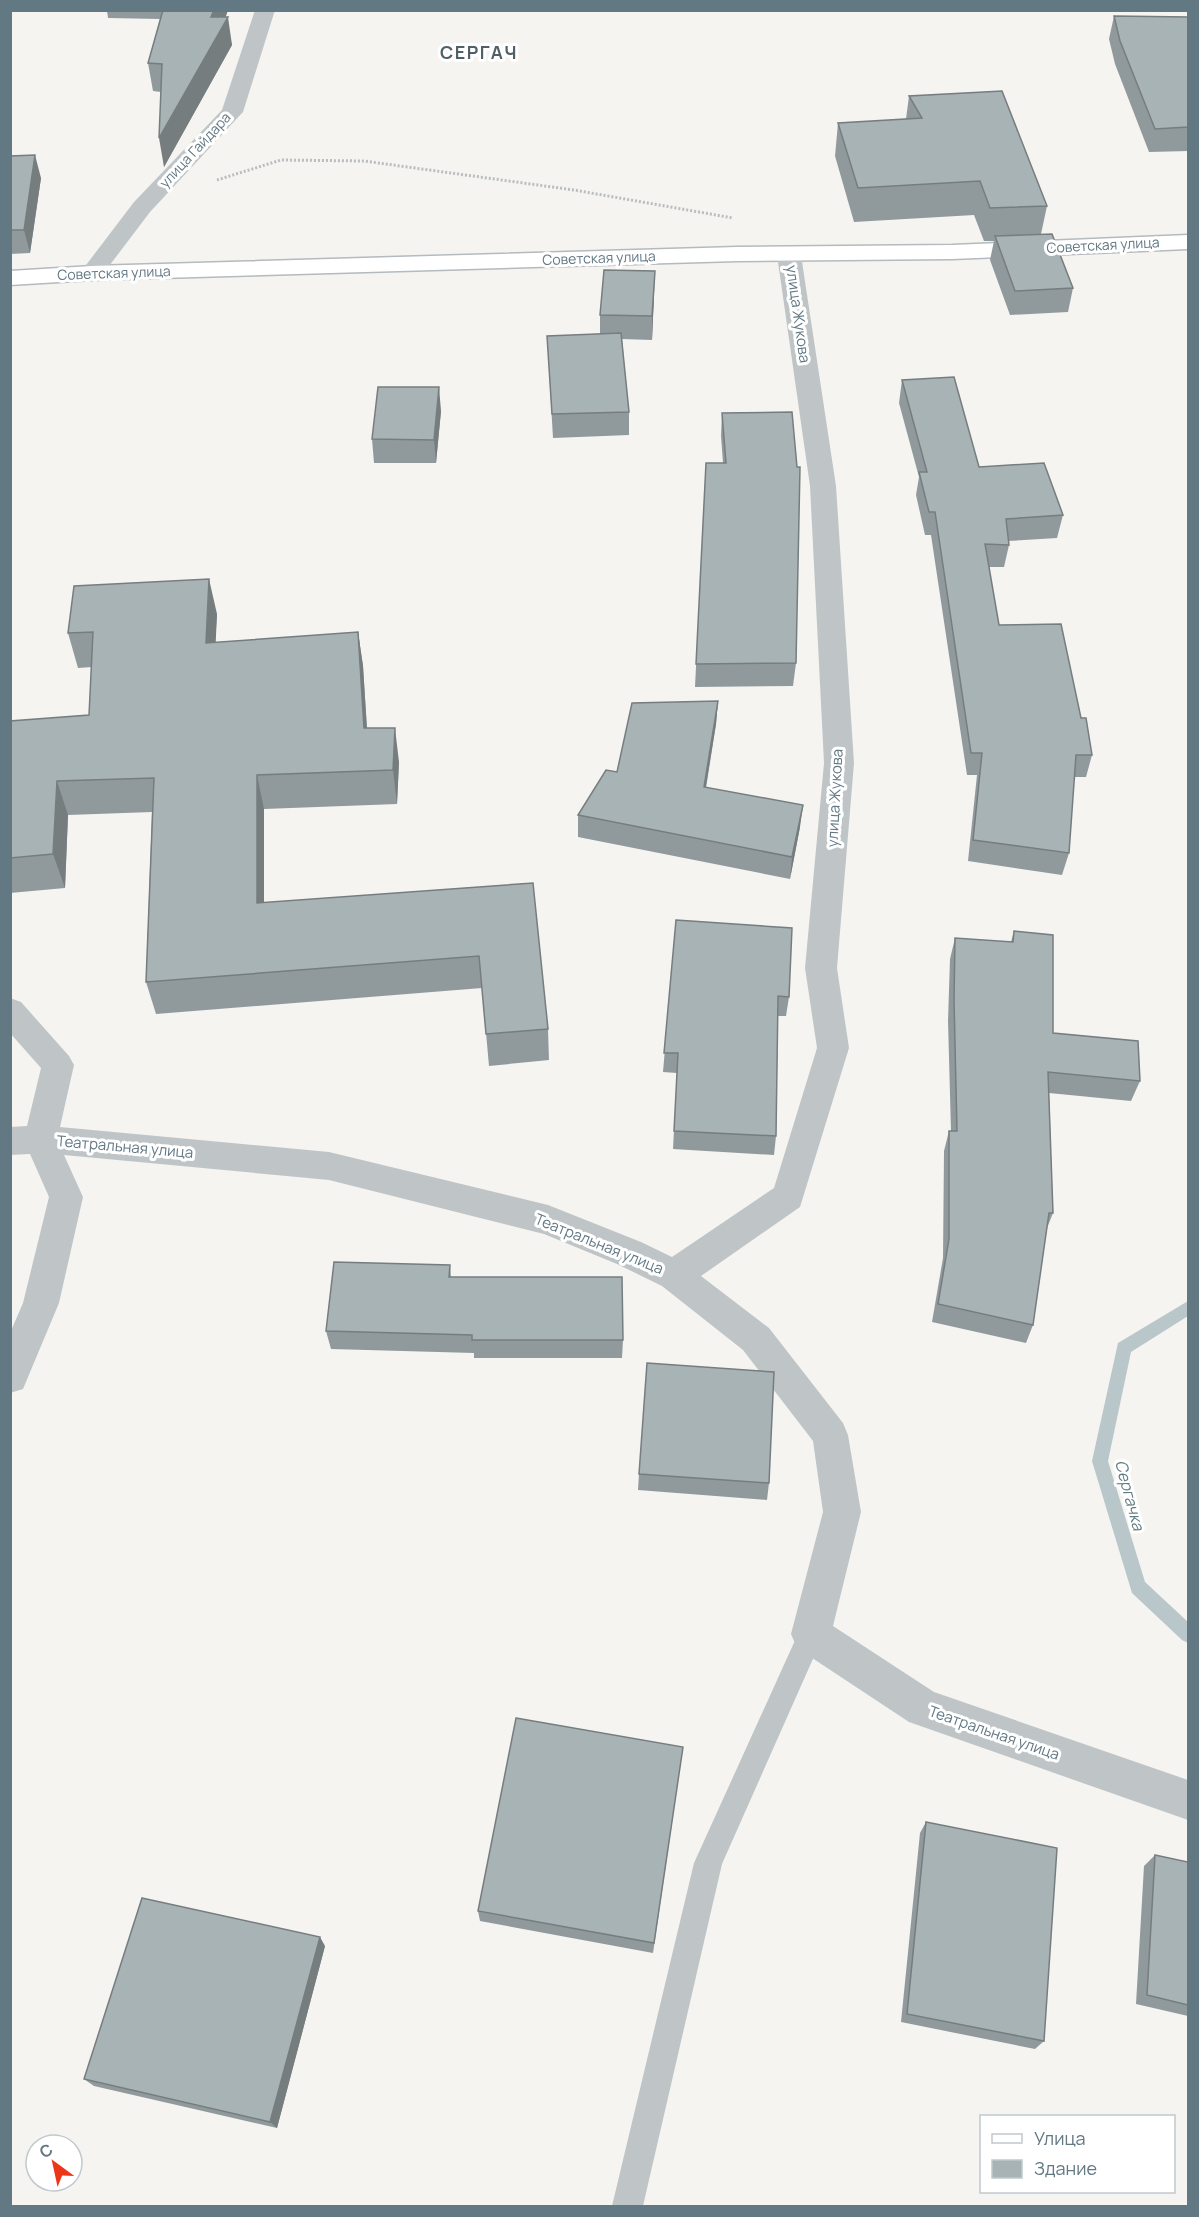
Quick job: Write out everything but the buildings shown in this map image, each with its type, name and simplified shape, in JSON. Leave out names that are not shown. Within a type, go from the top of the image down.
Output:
[{"type":"main road","name":"Советская улица","points":[[10,278],[92,273],[952,252],[1188,242]]},
{"type":"street","name":"улица Гайдара","points":[[92,273],[142,207],[232,112],[265,10]]},
{"type":"street","name":"улица Жукова","points":[[674,1275],[788,1197],[833,1048],[821,968],[839,752],[823,486],[789,255]]},
{"type":"street","points":[[10,1011],[58,1065],[25,1140],[66,1197],[41,1303],[10,1377]]},
{"type":"street","name":"Театральная улица","points":[[25,1140],[329,1166],[548,1220],[629,1253],[674,1275],[756,1339],[830,1435],[842,1512],[811,1634],[923,1708],[1188,1800]]},
{"type":"lane","points":[[627,2206],[708,1863],[811,1634]]},
{"type":"path","points":[[207,183],[281,160],[364,161],[574,190],[735,219]]},
{"type":"waterway","name":"Сергачка","points":[[1188,1308],[1124,1348],[1100,1461],[1138,1587],[1188,1634]]},
{"type":"district","name":"СЕРГАЧ","points":[[479,53]]}]
